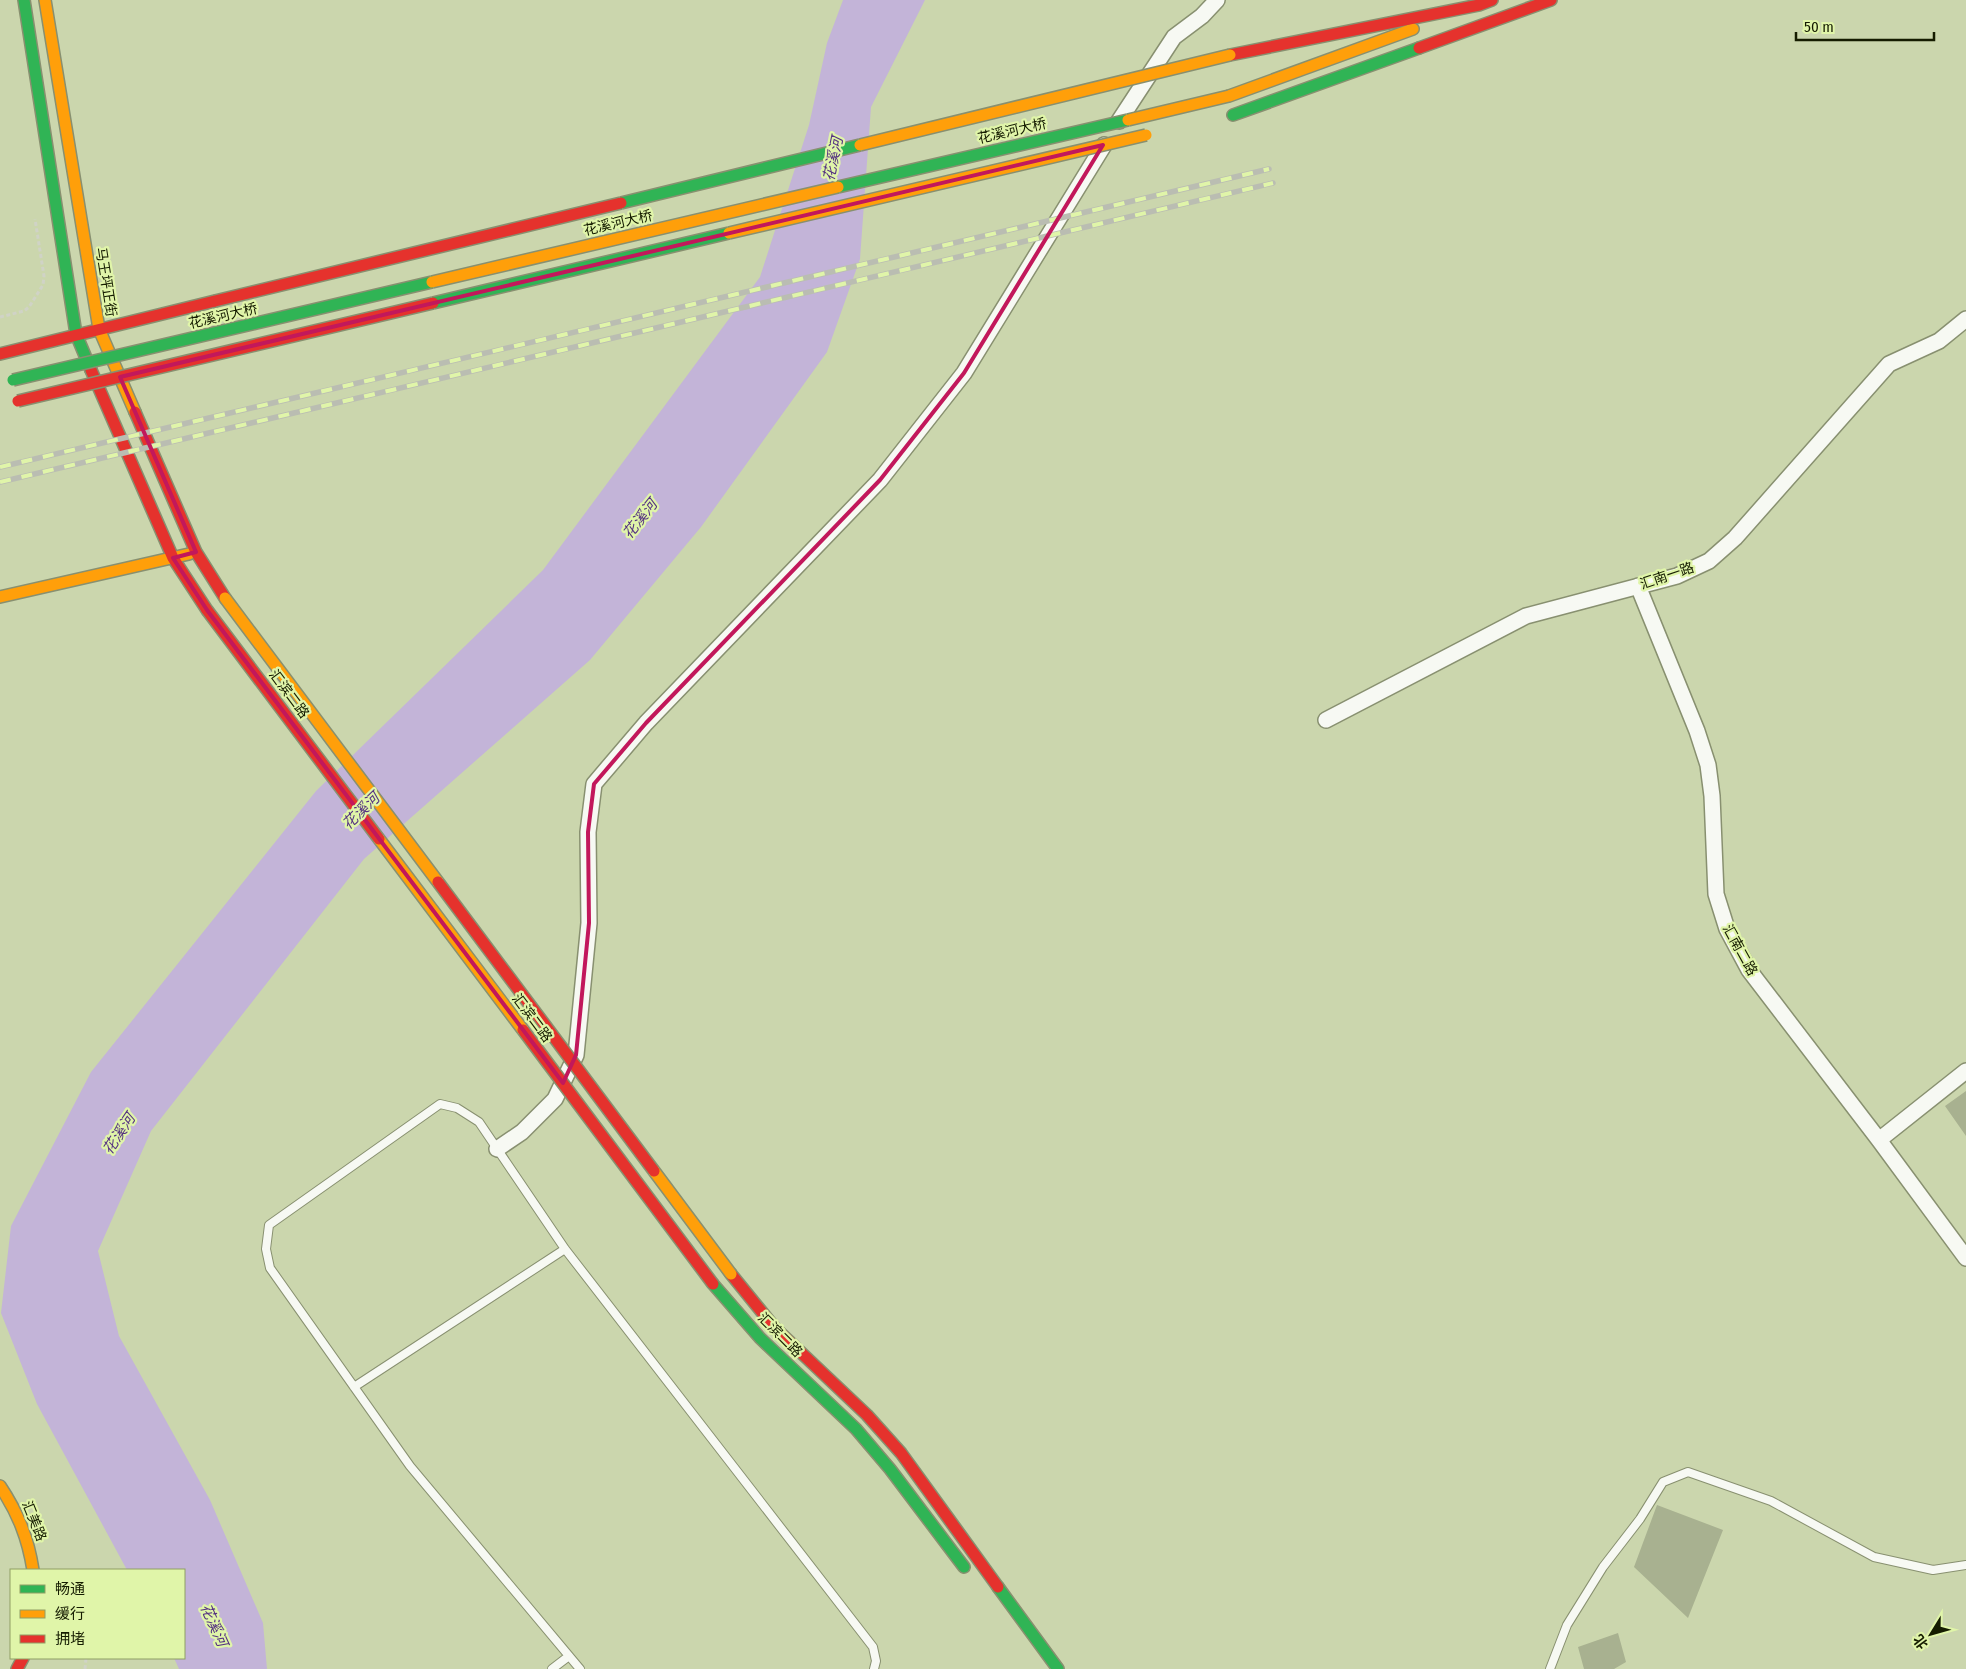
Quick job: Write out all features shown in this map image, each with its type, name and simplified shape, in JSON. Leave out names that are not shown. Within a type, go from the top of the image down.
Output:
[{"type":"main road","points":[[24,0],[76,334]]},
{"type":"main road","name":"马王坪正街","points":[[45,0],[99,329],[196,552]]},
{"type":"main road","points":[[1479,5],[1492,0]]},
{"type":"main road","points":[[1229,116],[1551,0]]},
{"type":"main road","name":"花溪河大桥","points":[[0,354],[1230,55],[1479,5]]},
{"type":"main road","name":"花溪河大桥","points":[[13,380],[1229,96],[1479,5]]},
{"type":"main road","points":[[18,401],[1156,133]]},
{"type":"main road","name":"汇滨二路","points":[[76,334],[173,558],[207,610],[713,1284],[760,1338],[856,1429],[890,1469],[971,1576]]},
{"type":"main road","points":[[3,600],[196,552]]},
{"type":"main road","name":"汇滨二路","points":[[196,552],[225,598],[730,1274],[774,1327],[867,1415],[901,1454],[1058,1669]]},
{"type":"main road","name":"汇美路","points":[[0,1486],[11,1503],[29,1544],[33,1569]]},
{"type":"street","points":[[497,1148],[522,1132],[555,1099],[576,1056],[589,923],[588,832],[594,784],[646,723],[880,480],[964,373],[1084,175],[1174,37],[1202,16],[1217,0]]},
{"type":"street","name":"汇南一路","points":[[1326,720],[1526,616],[1677,576],[1709,561],[1735,538],[1889,364],[1938,341],[1966,319]]},
{"type":"street","name":"汇南二路","points":[[1638,586],[1697,731],[1708,765],[1712,796],[1716,894],[1726,929],[1748,970],[1879,1140],[1966,1258]]},
{"type":"street","points":[[1879,1140],[1966,1071]]},
{"type":"lane","points":[[580,1669],[410,1466],[270,1268],[266,1249],[269,1225],[440,1104],[457,1108],[479,1122],[565,1250],[873,1647],[876,1661],[874,1669]]},
{"type":"lane","points":[[354,1387],[565,1250]]},
{"type":"lane","points":[[1550,1669],[1567,1624],[1603,1567],[1640,1519],[1664,1482],[1688,1472],[1771,1501],[1874,1557],[1933,1570],[1966,1565]]},
{"type":"lane","points":[[552,1669],[569,1656]]},
{"type":"path","points":[[0,318],[24,311],[29,307],[43,285],[44,276],[35,219]]},
{"type":"highlighted area","points":[[1103,145],[964,373],[880,480],[646,723],[594,784],[588,832],[589,923],[576,1055],[563,1083],[207,610],[173,558],[196,552],[120,377]]},
{"type":"water","name":"花溪河","points":[[843,0],[925,0],[871,107],[860,259],[827,352],[701,527],[590,660],[364,859],[151,1131],[98,1251],[119,1336],[210,1500],[263,1623],[267,1669],[179,1669],[174,1659],[185,1659],[185,1569],[126,1569],[37,1404],[1,1313],[11,1226],[91,1072],[316,791],[543,570],[760,277],[809,125],[827,43]]},
{"type":"building","points":[[1966,1091],[1966,1136],[1945,1106]]},
{"type":"building","points":[[1657,1505],[1723,1530],[1688,1618],[1634,1567]]},
{"type":"building","points":[[1618,1633],[1626,1662],[1614,1669],[1584,1669],[1578,1647]]},
{"type":"railway","points":[[0,467],[1269,169]]},
{"type":"railway","points":[[0,482],[1273,183]]},
{"type":"traffic: fast","points":[[24,0],[76,334],[91,370]]},
{"type":"traffic: fast","points":[[1233,115],[1419,48]]},
{"type":"traffic: fast","points":[[838,187],[1128,120]]},
{"type":"traffic: fast","points":[[621,203],[860,145]]},
{"type":"traffic: fast","points":[[433,303],[729,233]]},
{"type":"traffic: fast","points":[[13,380],[432,282]]},
{"type":"traffic: fast","points":[[713,1284],[760,1338],[856,1429],[890,1469],[964,1567]]},
{"type":"traffic: fast","points":[[998,1587],[1058,1669]]},
{"type":"traffic: slow","points":[[45,0],[99,329],[135,412]]},
{"type":"traffic: slow","points":[[1229,96],[1413,29]]},
{"type":"traffic: slow","points":[[860,145],[1230,55]]},
{"type":"traffic: slow","points":[[1128,120],[1229,96]]},
{"type":"traffic: slow","points":[[729,233],[1146,135]]},
{"type":"traffic: slow","points":[[432,282],[838,187]]},
{"type":"traffic: slow","points":[[0,597],[189,554]]},
{"type":"traffic: slow","points":[[225,598],[438,882]]},
{"type":"traffic: slow","points":[[379,839],[523,1030]]},
{"type":"traffic: slow","points":[[654,1171],[731,1274]]},
{"type":"traffic: slow","points":[[0,1486],[21,1526],[33,1569]]},
{"type":"traffic: jam","points":[[1230,55],[1479,5],[1492,0]]},
{"type":"traffic: jam","points":[[1419,48],[1551,0]]},
{"type":"traffic: jam","points":[[215,301],[621,203]]},
{"type":"traffic: jam","points":[[0,354],[215,301]]},
{"type":"traffic: jam","points":[[18,401],[433,303]]},
{"type":"traffic: jam","points":[[91,370],[173,558],[207,610]]},
{"type":"traffic: jam","points":[[135,412],[196,552],[225,598]]},
{"type":"traffic: jam","points":[[207,610],[379,839]]},
{"type":"traffic: jam","points":[[438,882],[654,1171]]},
{"type":"traffic: jam","points":[[523,1030],[713,1284]]},
{"type":"traffic: jam","points":[[731,1274],[774,1327],[867,1415],[901,1453],[998,1587]]},
{"type":"traffic: jam","points":[[17,1669],[22,1659]]}]
